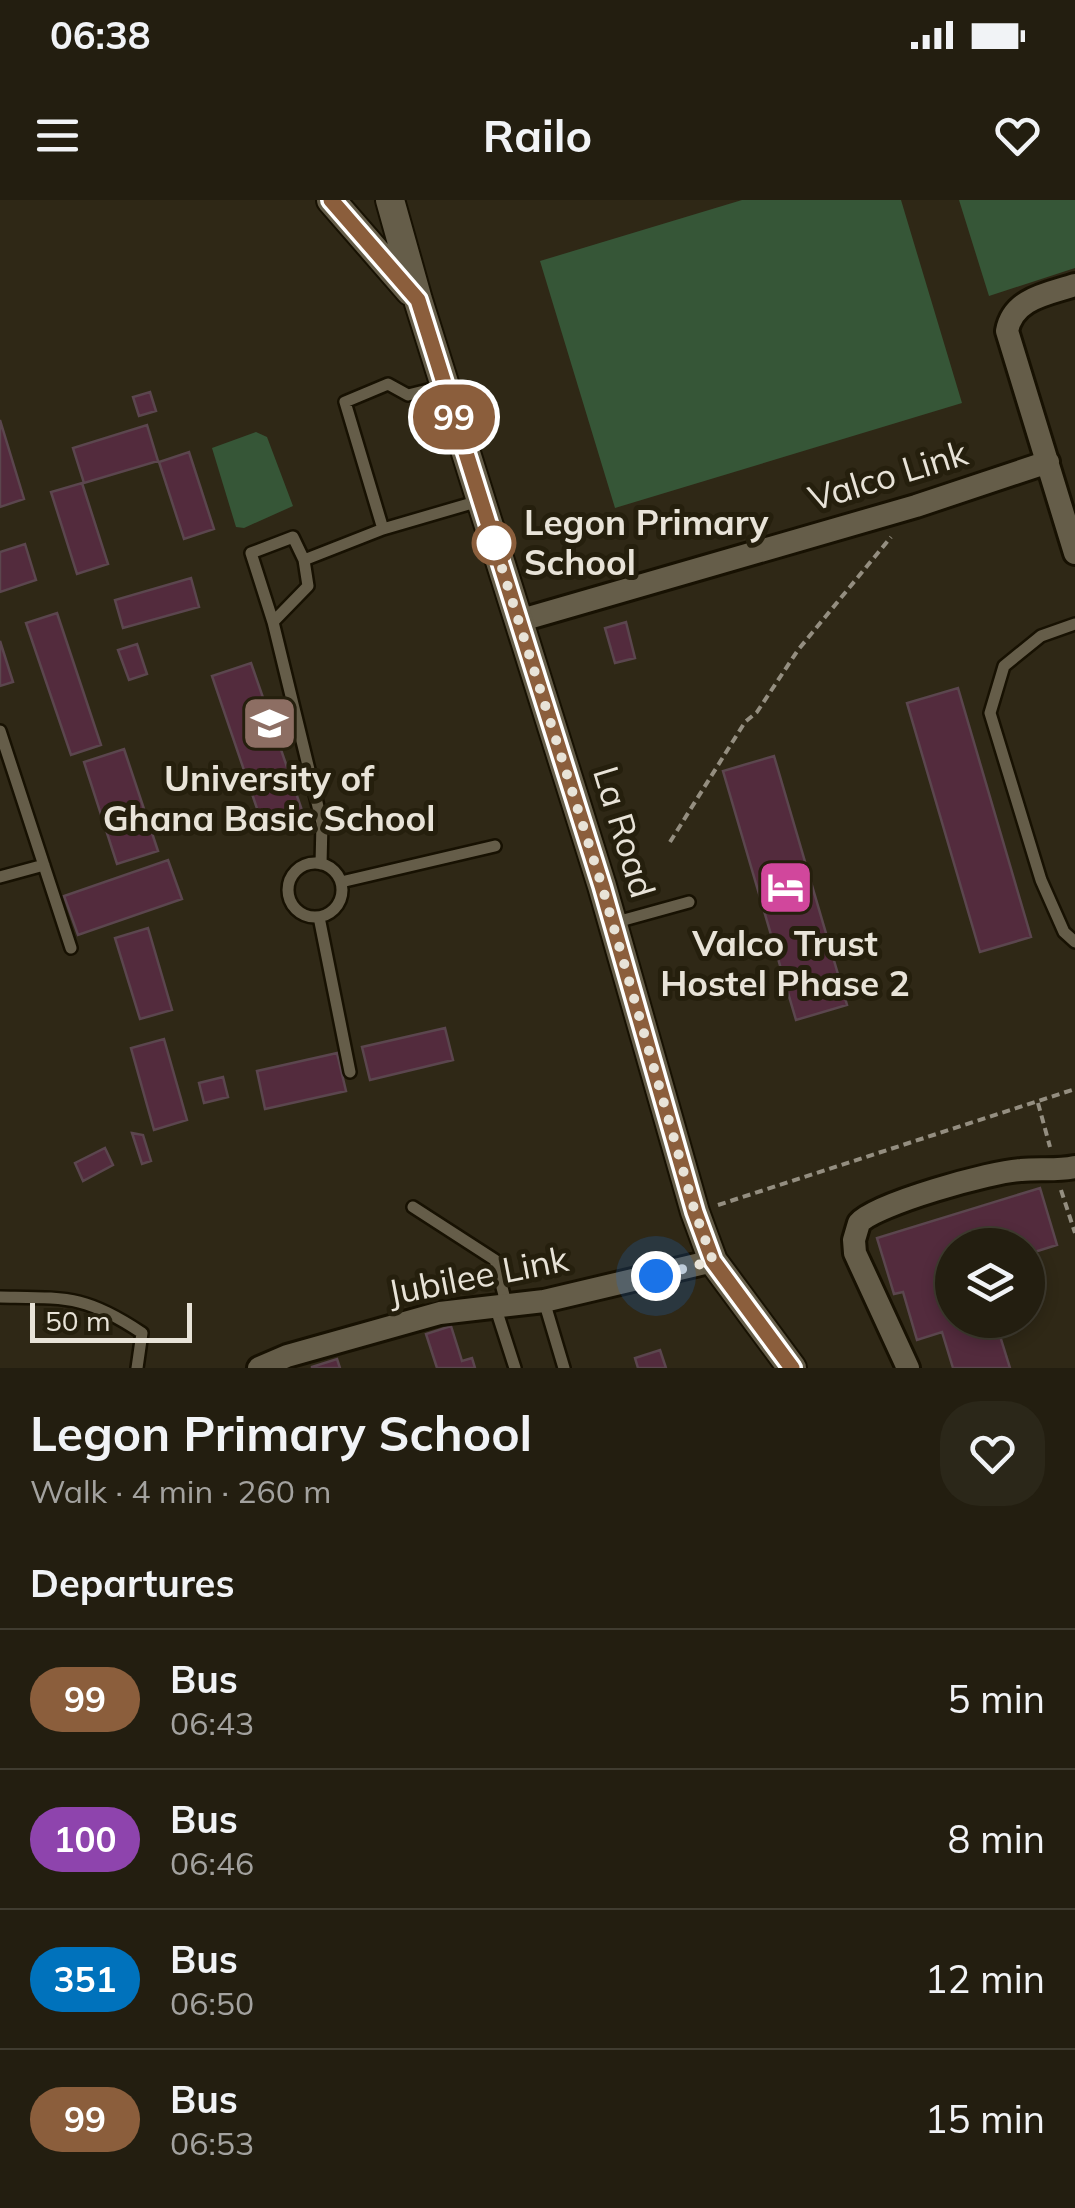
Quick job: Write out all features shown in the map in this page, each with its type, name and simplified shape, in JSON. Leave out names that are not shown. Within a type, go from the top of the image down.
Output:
[{"type":"street","name":"La Road","points":[[332,200],[418,300]]},
{"type":"street","name":"La Road","points":[[390,200],[444,386],[613,922],[695,1212],[713,1261],[780,1361]]},
{"type":"street","points":[[1075,284],[1028,300],[1010,317],[1007,331],[1075,553]]},
{"type":"street","name":"Valco Link","points":[[518,621],[916,506],[1048,462]]},
{"type":"street","points":[[908,1368],[855,1254],[859,1223],[885,1206],[1018,1170],[1056,1171],[1075,1166]]},
{"type":"street","name":"Jubilee Link","points":[[259,1368],[440,1314],[544,1301],[713,1261]]},
{"type":"lane","points":[[383,528],[344,402],[388,384],[408,395],[444,386]]},
{"type":"lane","points":[[304,560],[383,528],[480,500]]},
{"type":"lane","points":[[272,622],[308,586],[304,560],[293,537],[251,553],[322,823],[321,864]]},
{"type":"lane","points":[[1075,624],[1041,636],[1004,666],[990,713],[1041,880],[1064,932],[1075,942]]},
{"type":"lane","points":[[1,738],[72,948]]},
{"type":"lane","points":[[341,882],[495,846]]},
{"type":"lane","points":[[321,864],[341,882],[340,901],[319,917],[301,913],[290,898],[290,880],[303,866],[321,864]]},
{"type":"lane","points":[[0,877],[44,865]]},
{"type":"lane","points":[[613,922],[689,902]]},
{"type":"lane","points":[[319,917],[350,1072]]},
{"type":"lane","points":[[413,1207],[495,1260],[514,1368]]},
{"type":"lane","points":[[0,1297],[73,1298],[107,1310],[142,1333],[137,1368]]},
{"type":"lane","points":[[544,1301],[564,1368]]},
{"type":"path","points":[[670,842],[777,678],[916,506]]},
{"type":"path","points":[[695,1212],[1075,1089]]},
{"type":"green space","points":[[742,200],[901,200],[962,403],[615,508],[540,261]]},
{"type":"green space","points":[[959,200],[1075,200],[1075,268],[989,296]]},
{"type":"green space","points":[[256,432],[267,437],[293,506],[244,528],[236,527],[212,448]]},
{"type":"building","points":[[150,392],[156,411],[139,416],[133,397]]},
{"type":"building","points":[[0,420],[24,499],[0,507]]},
{"type":"building","points":[[147,425],[158,461],[84,483],[73,448]]},
{"type":"building","points":[[189,452],[214,529],[184,539],[159,462]]},
{"type":"building","points":[[82,483],[108,564],[77,574],[51,492]]},
{"type":"building","points":[[25,544],[36,580],[0,592],[0,552]]},
{"type":"building","points":[[191,578],[199,607],[123,628],[115,600]]},
{"type":"building","points":[[57,613],[101,745],[71,755],[26,623]]},
{"type":"building","points":[[626,622],[635,658],[615,663],[605,628]]},
{"type":"building","points":[[0,641],[13,682],[0,686]]},
{"type":"building","points":[[137,644],[147,674],[129,680],[118,650]]},
{"type":"building","points":[[251,663],[305,819],[265,832],[212,676]]},
{"type":"building","points":[[958,688],[1031,937],[980,952],[907,703]]},
{"type":"building","points":[[124,749],[158,851],[117,864],[84,762]]},
{"type":"building","name":"Valco Trust Hostel Phase 2","points":[[774,756],[847,1005],[796,1020],[723,771]]},
{"type":"building","points":[[168,860],[182,899],[78,935],[64,896]]},
{"type":"building","points":[[148,928],[172,1010],[140,1019],[115,938]]},
{"type":"building","points":[[445,1028],[453,1060],[370,1080],[362,1047]]},
{"type":"building","points":[[164,1039],[187,1120],[154,1130],[131,1048]]},
{"type":"building","points":[[337,1053],[346,1091],[265,1109],[257,1071]]},
{"type":"building","points":[[223,1077],[228,1097],[204,1103],[199,1083]]},
{"type":"building","points":[[132,1133],[143,1135],[151,1161],[142,1164]]},
{"type":"building","points":[[105,1148],[113,1165],[83,1181],[75,1163]]},
{"type":"building","points":[[1040,1188],[1057,1245],[1045,1249],[1045,1228],[935,1228],[935,1334],[917,1340],[903,1292],[894,1294],[877,1238]]},
{"type":"building","points":[[451,1326],[462,1361],[472,1358],[475,1368],[437,1368],[426,1334]]},
{"type":"building","points":[[944,1338],[1001,1338],[1010,1368],[953,1368]]},
{"type":"building","points":[[660,1350],[666,1368],[638,1368],[635,1358]]},
{"type":"building","points":[[337,1359],[340,1368],[312,1368],[312,1367]]},
{"type":"bus line","name":"99","points":[[331,200],[418,300],[602,886],[695,1212],[713,1261],[792,1368]]},
{"type":"place","name":"Legon Primary School","points":[[494,543]]},
{"type":"place","name":"University of Ghana Basic School","points":[[269,723]]},
{"type":"place","name":"Valco Trust Hostel Phase 2","points":[[785,888]]},
{"type":"route","points":[[494,543],[490,530],[602,886],[695,1212],[713,1261],[656,1276]]}]
